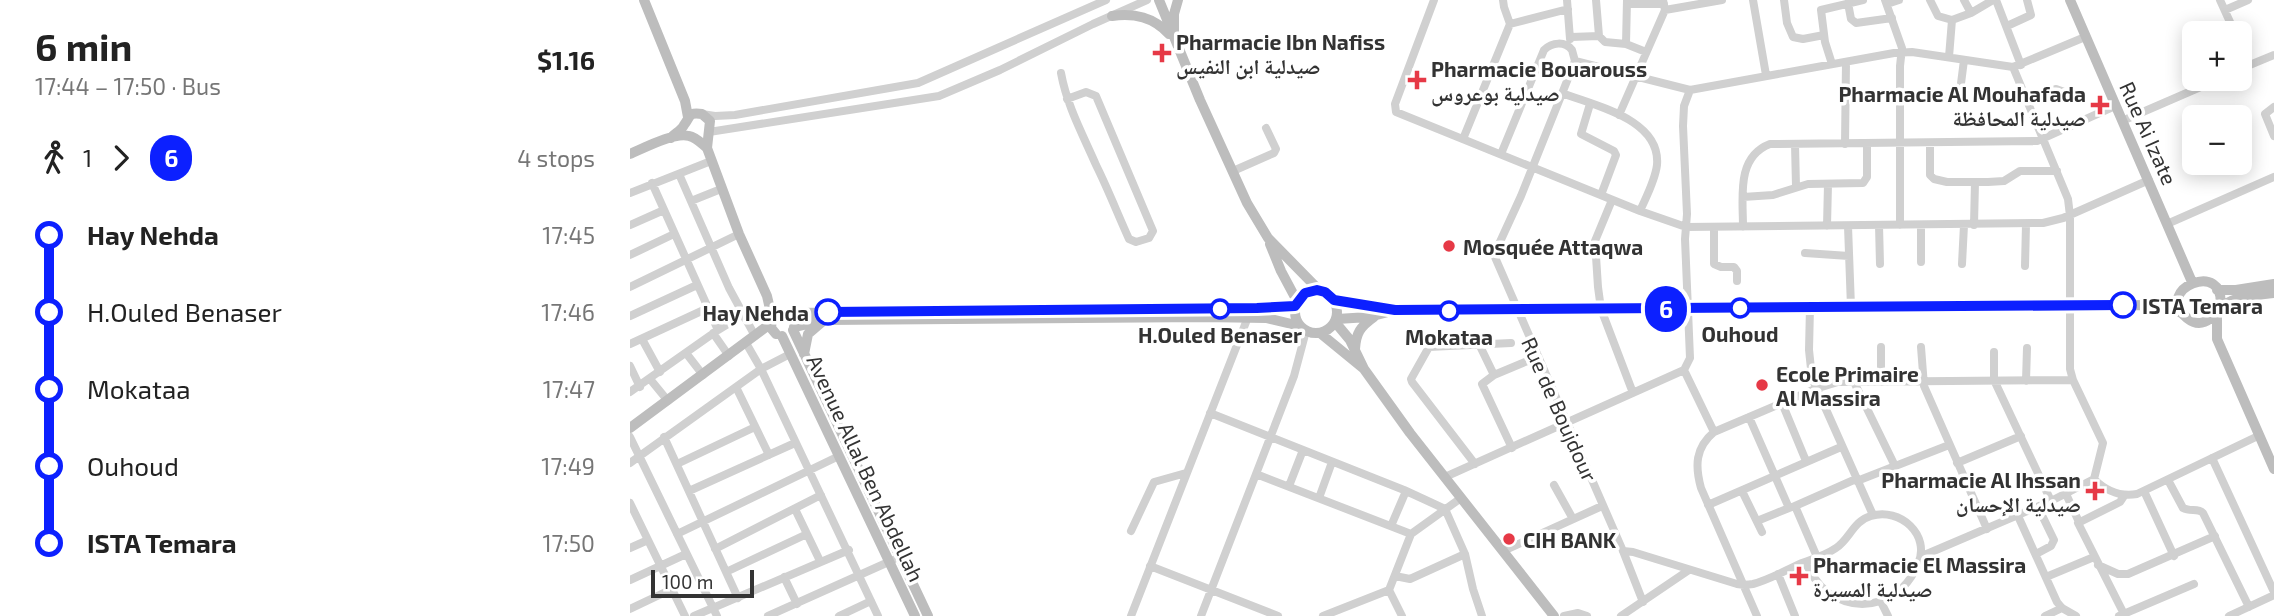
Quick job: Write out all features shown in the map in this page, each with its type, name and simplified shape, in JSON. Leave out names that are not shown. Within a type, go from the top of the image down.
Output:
[{"type":"main road","points":[[644,0],[778,323],[790,333],[793,328],[825,320],[1248,317],[1280,320],[1320,333],[1364,369]]},
{"type":"main road","points":[[1159,0],[1247,203],[1268,238],[1296,303],[1295,316],[1303,328]]},
{"type":"main road","points":[[1177,46],[1173,28],[1178,0]]},
{"type":"main road","name":"Rue Ai Izate","points":[[2070,0],[2192,282]]},
{"type":"main road","points":[[1112,16],[1139,15],[1152,20],[1163,27],[1177,46]]},
{"type":"main road","points":[[630,154],[697,127]]},
{"type":"main road","points":[[1268,238],[1319,290],[1334,300],[1338,312],[1336,321],[1328,330],[1320,333]]},
{"type":"main road","points":[[2217,339],[2221,302],[2217,290],[2206,281],[2192,282],[2182,290],[2180,296],[2182,313],[2186,318],[2199,323],[2217,339],[2274,469]]},
{"type":"main road","points":[[2217,290],[2274,284]]},
{"type":"main road","points":[[630,428],[752,338],[778,323],[1230,309],[1296,303],[1305,293],[1319,290]]},
{"type":"main road","points":[[2199,323],[2212,319],[2236,299],[2274,293]]},
{"type":"main road","points":[[2152,305],[2180,296]]},
{"type":"main road","points":[[1334,300],[1395,310],[2152,305],[2182,313]]},
{"type":"main road","points":[[1336,321],[1376,316],[1395,310]]},
{"type":"main road","points":[[1354,349],[1360,328],[1376,316]]},
{"type":"main road","name":"Avenue Allal Ben Abdellah","points":[[915,616],[894,559],[793,328],[793,320],[778,323],[839,456],[894,559],[928,616]]},
{"type":"main road","points":[[804,354],[808,334],[825,320]]},
{"type":"main road","points":[[1336,321],[1364,369],[1410,433],[1555,616]]},
{"type":"street","points":[[697,127],[715,116],[735,115],[918,83],[1106,0]]},
{"type":"street","points":[[697,127],[939,96],[1147,0]]},
{"type":"street","points":[[1434,0],[1395,110],[1399,114],[1686,227],[2026,224],[2070,216],[2149,180]]},
{"type":"street","points":[[1463,139],[1510,24],[1503,0]]},
{"type":"street","points":[[1597,0],[1599,36],[1605,42],[1626,44],[1646,52]]},
{"type":"street","points":[[1626,44],[1628,2],[1664,5],[1722,0]]},
{"type":"street","points":[[1753,0],[1766,75]]},
{"type":"street","points":[[1784,0],[1790,34],[1793,37],[1803,39],[1824,35]]},
{"type":"street","points":[[1832,64],[1821,10],[1863,0]]},
{"type":"street","points":[[1899,0],[1886,2],[1902,53],[1899,98],[1900,225]]},
{"type":"street","points":[[1922,556],[1987,530],[2094,479],[2103,443],[2070,369],[2068,199],[2028,102],[2007,26],[1995,0],[1952,20],[1938,16],[1930,0]]},
{"type":"street","points":[[1964,0],[1971,13]]},
{"type":"street","points":[[2007,26],[2031,15],[2027,0]]},
{"type":"street","points":[[2220,0],[2230,21]]},
{"type":"street","points":[[2225,10],[2248,0]]},
{"type":"street","points":[[1848,3],[1851,19],[1856,23],[1892,18]]},
{"type":"street","points":[[1510,24],[1568,4],[1571,37],[1569,47],[1575,61],[1690,90],[1902,53],[2017,66],[2085,37]]},
{"type":"street","points":[[1619,116],[1664,5]]},
{"type":"street","points":[[1948,57],[1952,20]]},
{"type":"street","points":[[1571,37],[1599,36]]},
{"type":"street","points":[[1501,154],[1544,50],[1550,45],[1558,44],[1569,47]]},
{"type":"street","points":[[2252,65],[2274,55]]},
{"type":"street","points":[[1899,98],[1959,99],[1964,60]]},
{"type":"street","name":"Rue de Boujdour","points":[[1575,61],[1494,255],[1643,602]]},
{"type":"street","points":[[1845,144],[1846,62]]},
{"type":"street","points":[[1061,74],[1067,99],[1129,239],[1136,242],[1149,237],[1153,231],[1096,96],[1086,92],[1067,99]]},
{"type":"street","points":[[2028,102],[2056,89],[2070,94]]},
{"type":"street","points":[[1445,477],[1684,370],[1690,358],[1686,227],[1688,214],[1683,126],[1684,106],[1690,90]]},
{"type":"street","points":[[2122,121],[2191,91]]},
{"type":"street","points":[[1562,93],[1639,125],[1646,131],[1655,148],[1657,166],[1640,211]]},
{"type":"street","points":[[1590,104],[1581,134],[1614,151],[1616,155],[1601,195]]},
{"type":"street","points":[[1743,227],[1744,174],[1759,151],[1770,144],[2021,142],[2043,139],[2115,106]]},
{"type":"street","points":[[2274,107],[2265,114],[2274,136]]},
{"type":"street","points":[[1233,171],[1274,153],[1276,149],[1266,128]]},
{"type":"street","points":[[1930,143],[1931,177],[1947,182],[2004,181],[2017,172],[2057,171]]},
{"type":"street","points":[[1795,144],[1796,187]]},
{"type":"street","points":[[1743,197],[1773,195],[1808,184],[1865,182],[1867,144]]},
{"type":"street","points":[[630,193],[711,161]]},
{"type":"street","points":[[679,174],[744,314],[761,369],[878,616]]},
{"type":"street","points":[[2167,224],[2274,177]]},
{"type":"street","points":[[1974,225],[1975,182]]},
{"type":"street","points":[[652,183],[708,308],[715,332],[729,356]]},
{"type":"street","points":[[1826,226],[1828,184]]},
{"type":"street","points":[[691,201],[721,189]]},
{"type":"street","points":[[1612,200],[1595,246],[1601,309],[1633,393]]},
{"type":"street","points":[[630,225],[664,210]]},
{"type":"street","points":[[2025,266],[2026,224]]},
{"type":"street","points":[[1879,225],[1880,264]]},
{"type":"street","points":[[1921,225],[1921,262]]},
{"type":"street","points":[[1962,264],[1964,225]]},
{"type":"street","points":[[1848,226],[1851,307]]},
{"type":"street","points":[[1714,228],[1713,262],[1736,269],[1737,281]]},
{"type":"street","points":[[630,255],[674,234]]},
{"type":"street","points":[[630,287],[740,234]]},
{"type":"street","points":[[1805,253],[1849,256]]},
{"type":"street","points":[[630,316],[697,285]]},
{"type":"street","points":[[1810,307],[1809,350],[1815,389],[1873,515]]},
{"type":"street","points":[[630,344],[708,308]]},
{"type":"street","points":[[630,392],[744,314]]},
{"type":"street","points":[[1131,616],[1248,317]]},
{"type":"street","points":[[1202,616],[1294,376],[1303,328]]},
{"type":"street","points":[[642,339],[660,372]]},
{"type":"street","points":[[1475,464],[1411,379],[1429,347],[1511,343]]},
{"type":"street","points":[[1479,344],[1493,375]]},
{"type":"street","points":[[1881,346],[1881,381]]},
{"type":"street","points":[[1921,346],[1923,380],[1987,530]]},
{"type":"street","points":[[2026,381],[2027,348]]},
{"type":"street","points":[[1994,352],[1994,380],[2051,501]]},
{"type":"street","points":[[686,353],[703,375]]},
{"type":"street","points":[[630,463],[761,369],[790,354]]},
{"type":"street","points":[[1512,448],[1482,382],[1538,357]]},
{"type":"street","points":[[630,366],[640,387]]},
{"type":"street","points":[[1684,370],[1714,432]]},
{"type":"street","points":[[650,379],[668,401]]},
{"type":"street","points":[[1746,616],[1756,614],[1701,488],[1696,464],[1704,443],[1714,432],[1815,389],[1838,382],[2073,380]]},
{"type":"street","points":[[1854,382],[1895,466]]},
{"type":"street","points":[[736,387],[769,455]]},
{"type":"street","points":[[1782,403],[1806,461]]},
{"type":"street","points":[[1210,412],[1445,509],[1465,554],[1482,616]]},
{"type":"street","points":[[1749,417],[1775,476],[1817,557]]},
{"type":"street","points":[[677,464],[755,427]]},
{"type":"street","points":[[1957,463],[2021,436]]},
{"type":"street","points":[[2094,479],[2105,488],[2124,496],[2144,491],[2258,436]]},
{"type":"street","points":[[630,437],[715,612]]},
{"type":"street","points":[[664,437],[738,598]]},
{"type":"street","points":[[689,491],[795,443]]},
{"type":"street","points":[[1756,521],[1949,445]]},
{"type":"street","points":[[1708,505],[1841,447]]},
{"type":"street","points":[[1289,486],[1303,450]]},
{"type":"street","points":[[677,534],[839,456]]},
{"type":"street","points":[[2212,458],[2274,593],[2229,616]]},
{"type":"street","points":[[1319,498],[1332,462]]},
{"type":"street","points":[[1131,531],[1154,482],[1186,473]]},
{"type":"street","points":[[1256,474],[1411,534]]},
{"type":"street","points":[[2168,480],[2183,508],[2202,512],[2249,607]]},
{"type":"street","points":[[1554,485],[1573,519]]},
{"type":"street","points":[[1391,526],[1406,491]]},
{"type":"street","points":[[1742,491],[1762,533]]},
{"type":"street","points":[[2144,491],[2174,556]]},
{"type":"street","points":[[2066,494],[2121,615],[2194,584]]},
{"type":"street","points":[[715,549],[821,495]]},
{"type":"street","points":[[2079,522],[2120,502],[2124,496]]},
{"type":"street","points":[[1323,616],[1389,590],[1411,534],[1461,498]]},
{"type":"street","points":[[630,503],[633,518],[648,540],[685,616]]},
{"type":"street","points":[[1503,551],[1602,506]]},
{"type":"street","points":[[2036,554],[2051,546],[2054,540],[2038,507]]},
{"type":"street","points":[[794,509],[820,561]]},
{"type":"street","points":[[1623,551],[1744,585],[1754,584],[1839,546],[1859,522],[1873,515],[1889,515],[1909,523],[1920,541],[1922,556],[1906,585],[1882,604],[1860,604],[1835,597],[1818,584],[1805,562]]},
{"type":"street","points":[[2018,516],[2057,602],[2076,616]]},
{"type":"street","points":[[726,572],[807,534]]},
{"type":"street","points":[[2046,577],[2096,561],[2124,575],[2147,568],[2215,536]]},
{"type":"street","points":[[630,548],[648,540]]},
{"type":"street","points":[[695,616],[715,612],[738,598],[849,550]]},
{"type":"street","points":[[630,580],[686,554]]},
{"type":"street","points":[[1395,576],[1410,579],[1465,554]]},
{"type":"street","points":[[768,616],[894,559]]},
{"type":"street","points":[[1150,566],[1278,616]]},
{"type":"street","points":[[1621,616],[1689,570]]},
{"type":"street","points":[[1778,574],[1795,616]]},
{"type":"street","points":[[784,577],[797,604]]},
{"type":"street","points":[[630,610],[672,589]]},
{"type":"street","points":[[1389,590],[1402,616]]},
{"type":"street","points":[[840,616],[871,601]]},
{"type":"street","points":[[1882,604],[1888,616]]},
{"type":"street","points":[[2045,616],[2062,608]]},
{"type":"street","points":[[1564,616],[1578,613],[1587,616]]},
{"type":"bus line","name":"6","points":[[828,312],[1257,308],[1295,306],[1305,293],[1317,290],[1332,296],[1334,300],[1395,310],[2123,305]]},
{"type":"place","name":"Pharmacie Ibn Nafiss صيدلية ابن النفيس","points":[[1162,53]]},
{"type":"place","name":"Pharmacie Bouarouss صيدلية بوعروس","points":[[1417,80]]},
{"type":"place","name":"Pharmacie Al Mouhafada صيدلية المحافظة","points":[[2100,105]]},
{"type":"place","name":"Mosquée Attaqwa","points":[[1449,246]]},
{"type":"place","name":"ISTA Temara","points":[[2123,305]]},
{"type":"place","name":"Ouhoud","points":[[1740,308]]},
{"type":"place","name":"H.Ouled Benaser","points":[[1220,309]]},
{"type":"place","name":"Mokataa","points":[[1449,311]]},
{"type":"place","name":"Hay Nehda","points":[[828,312]]},
{"type":"place","name":"Ecole Primaire Al Massira","points":[[1762,385]]},
{"type":"place","name":"Pharmacie Al Ihssan صيدلية الإحسان","points":[[2095,491]]},
{"type":"place","name":"CIH BANK","points":[[1509,539]]},
{"type":"place","name":"Pharmacie El Massira صيدلية المسيرة","points":[[1799,576]]}]
